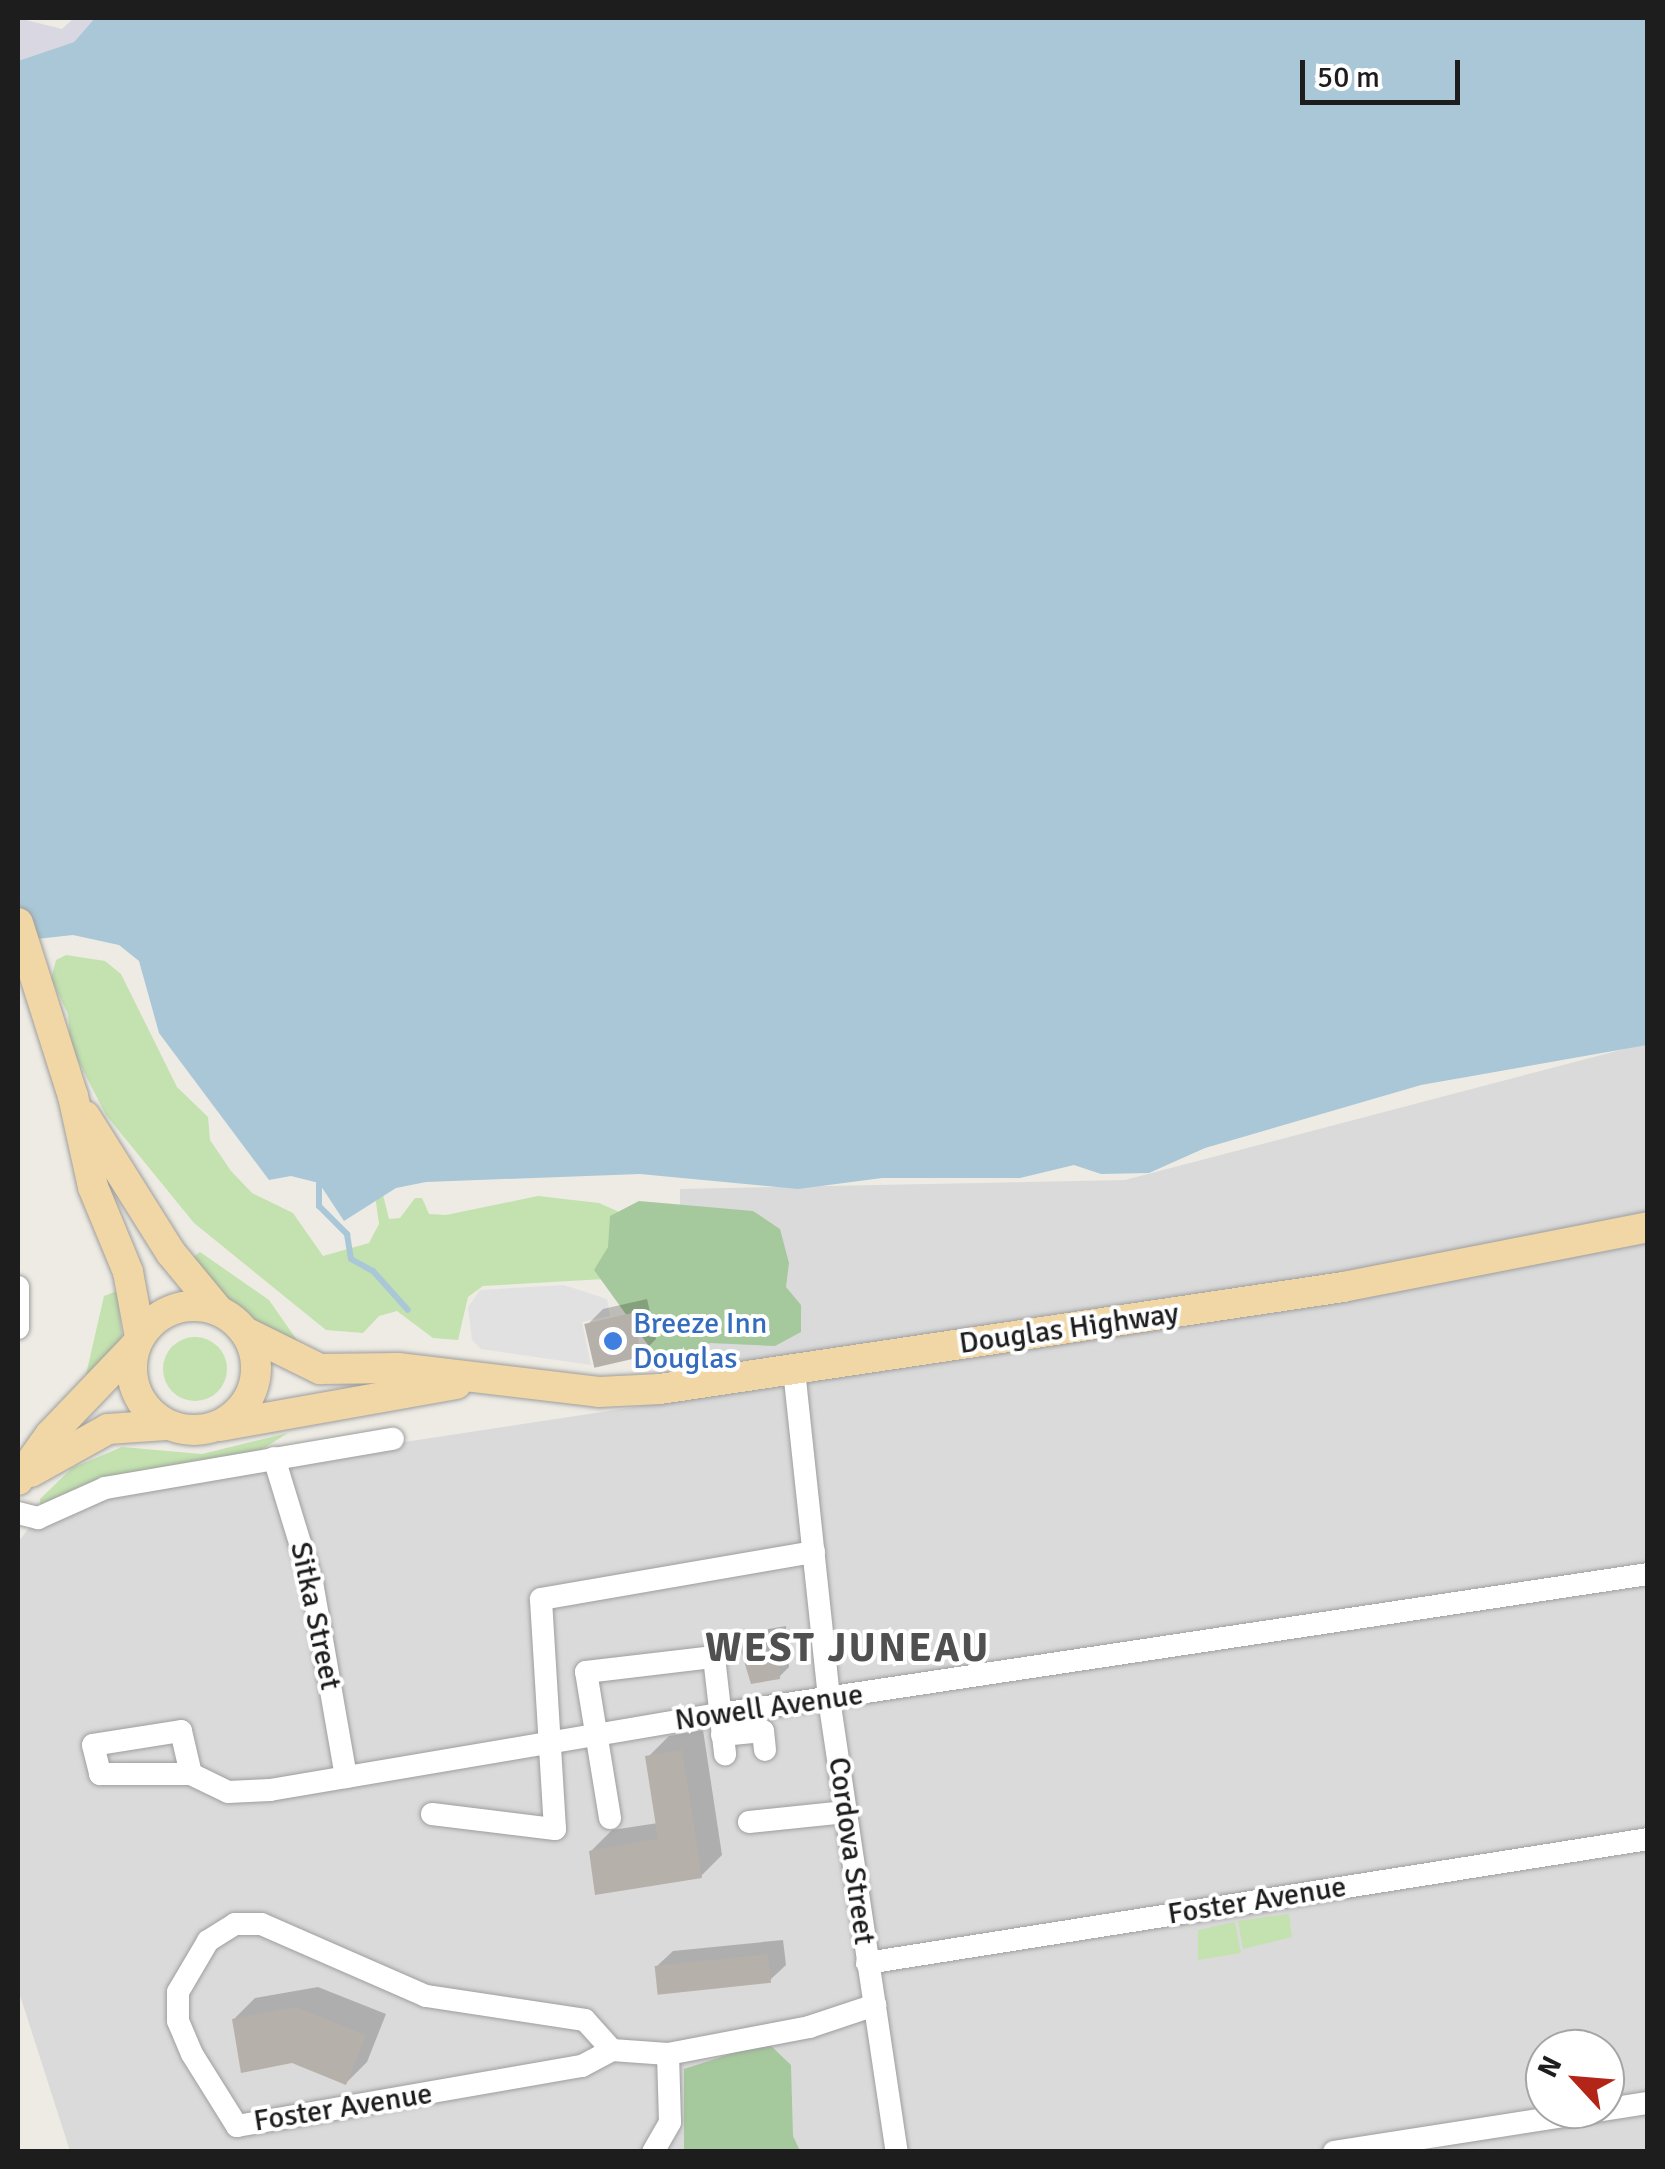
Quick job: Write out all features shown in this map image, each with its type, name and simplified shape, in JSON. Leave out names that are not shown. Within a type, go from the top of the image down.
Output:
[{"type":"main road","points":[[18,923],[72,1096],[93,1186],[132,1285],[138,1341],[132,1363],[140,1399],[166,1424]]},
{"type":"main road","points":[[72,1096],[171,1253],[218,1310],[246,1332],[290,1360],[320,1369],[487,1378]]},
{"type":"main road","name":"Douglas Highway","points":[[487,1378],[598,1392],[794,1370],[1399,1278],[1648,1228]]},
{"type":"main road","points":[[18,1481],[50,1435],[166,1312],[200,1306],[218,1310]]},
{"type":"main road","points":[[218,1427],[234,1417],[254,1386],[254,1349],[246,1332]]},
{"type":"main road","points":[[18,1481],[88,1436],[124,1425],[218,1427],[487,1378]]},
{"type":"street","points":[[18,1287],[18,1328]]},
{"type":"street","name":"Cordova Street","points":[[794,1370],[828,1700],[897,2152]]},
{"type":"street","points":[[18,1513],[38,1518],[106,1488],[394,1439]]},
{"type":"street","name":"Sitka Street","points":[[274,1458],[312,1582],[346,1777]]},
{"type":"street","points":[[432,1814],[555,1829],[554,1742],[541,1599],[814,1552]]},
{"type":"street","name":"Nowell Avenue","points":[[190,1774],[228,1792],[346,1777],[594,1736],[722,1734],[828,1700],[1648,1574]]},
{"type":"street","points":[[610,1818],[586,1672],[714,1658],[722,1734],[763,1731],[765,1750]]},
{"type":"street","points":[[749,1822],[845,1812]]},
{"type":"street","name":"Foster Avenue","points":[[867,1963],[1648,1839]]},
{"type":"street","name":"Foster Avenue","points":[[612,2050],[585,2020],[426,1996],[260,1924],[235,1924],[208,1941],[178,1992],[178,2021],[192,2054],[237,2126],[582,2066],[612,2050],[668,2054],[809,2027],[875,2005]]},
{"type":"street","points":[[653,2152],[670,2122],[668,2054]]},
{"type":"street","points":[[1334,2152],[1648,2103]]},
{"type":"shaded area","points":[[18,18],[62,29],[74,18],[95,18],[74,42],[18,61]]},
{"type":"shaded area","points":[[1647,1043],[1647,2151],[70,2151],[18,1989],[18,1542],[55,1495],[681,1400],[680,1189],[1125,1180]]},
{"type":"shaded area","points":[[564,1285],[607,1299],[610,1316],[582,1322],[591,1365],[481,1349],[472,1340],[468,1307],[480,1290]]},
{"type":"green space","points":[[66,955],[105,961],[121,974],[177,1087],[208,1117],[210,1140],[231,1171],[252,1193],[293,1213],[323,1256],[369,1243],[379,1224],[375,1195],[383,1195],[389,1219],[400,1218],[415,1198],[422,1198],[429,1214],[446,1215],[538,1196],[599,1203],[626,1215],[605,1279],[483,1286],[468,1297],[458,1340],[433,1338],[397,1311],[379,1316],[363,1333],[326,1330],[194,1223],[106,1115],[70,1045],[68,1014],[51,979],[56,960]]},
{"type":"green space","points":[[639,1201],[753,1211],[780,1229],[789,1263],[786,1287],[801,1305],[801,1332],[775,1346],[710,1343],[689,1358],[656,1356],[594,1270],[608,1247],[610,1216]]},
{"type":"green space","points":[[200,1252],[269,1300],[301,1346],[249,1324],[182,1265]]},
{"type":"green space","points":[[117,1291],[122,1336],[106,1365],[85,1379],[104,1296]]},
{"type":"green space","points":[[195,1337],[218,1346],[227,1369],[218,1392],[195,1401],[172,1392],[163,1369],[172,1346]]},
{"type":"green space","points":[[288,1433],[261,1450],[139,1475],[40,1507],[40,1499],[72,1468],[122,1447],[202,1454]]},
{"type":"green space","points":[[1289,1914],[1292,1937],[1243,1949],[1238,1921]]},
{"type":"green space","points":[[1235,1922],[1241,1953],[1198,1960],[1198,1930]]},
{"type":"green space","points":[[767,2042],[791,2065],[793,2136],[800,2151],[684,2152],[684,2069]]},
{"type":"water","points":[[95,18],[1647,18],[1647,1045],[1421,1085],[1205,1148],[1149,1173],[1101,1174],[1074,1165],[1020,1178],[882,1178],[798,1189],[640,1174],[426,1182],[396,1188],[344,1221],[319,1183],[291,1176],[269,1180],[159,1033],[139,961],[119,945],[73,935],[18,941],[18,61],[74,42]]},
{"type":"building","name":"Breeze Inn Douglas","points":[[632,1313],[642,1357],[594,1368],[584,1324]]},
{"type":"building","points":[[777,1634],[780,1679],[751,1684],[738,1641]]},
{"type":"building","points":[[682,1750],[702,1878],[595,1895],[589,1851],[658,1839],[645,1756]]},
{"type":"building","points":[[768,1954],[771,1983],[658,1995],[655,1966]]},
{"type":"building","points":[[296,2007],[366,2035],[346,2085],[292,2063],[241,2073],[232,2019]]},
{"type":"waterway","points":[[319,1184],[319,1206],[347,1234],[351,1259],[373,1271],[408,1310]]},
{"type":"place","name":"Breeze Inn Douglas","points":[[613,1341]]},
{"type":"district","name":"WEST JUNEAU","points":[[848,1648]]}]
